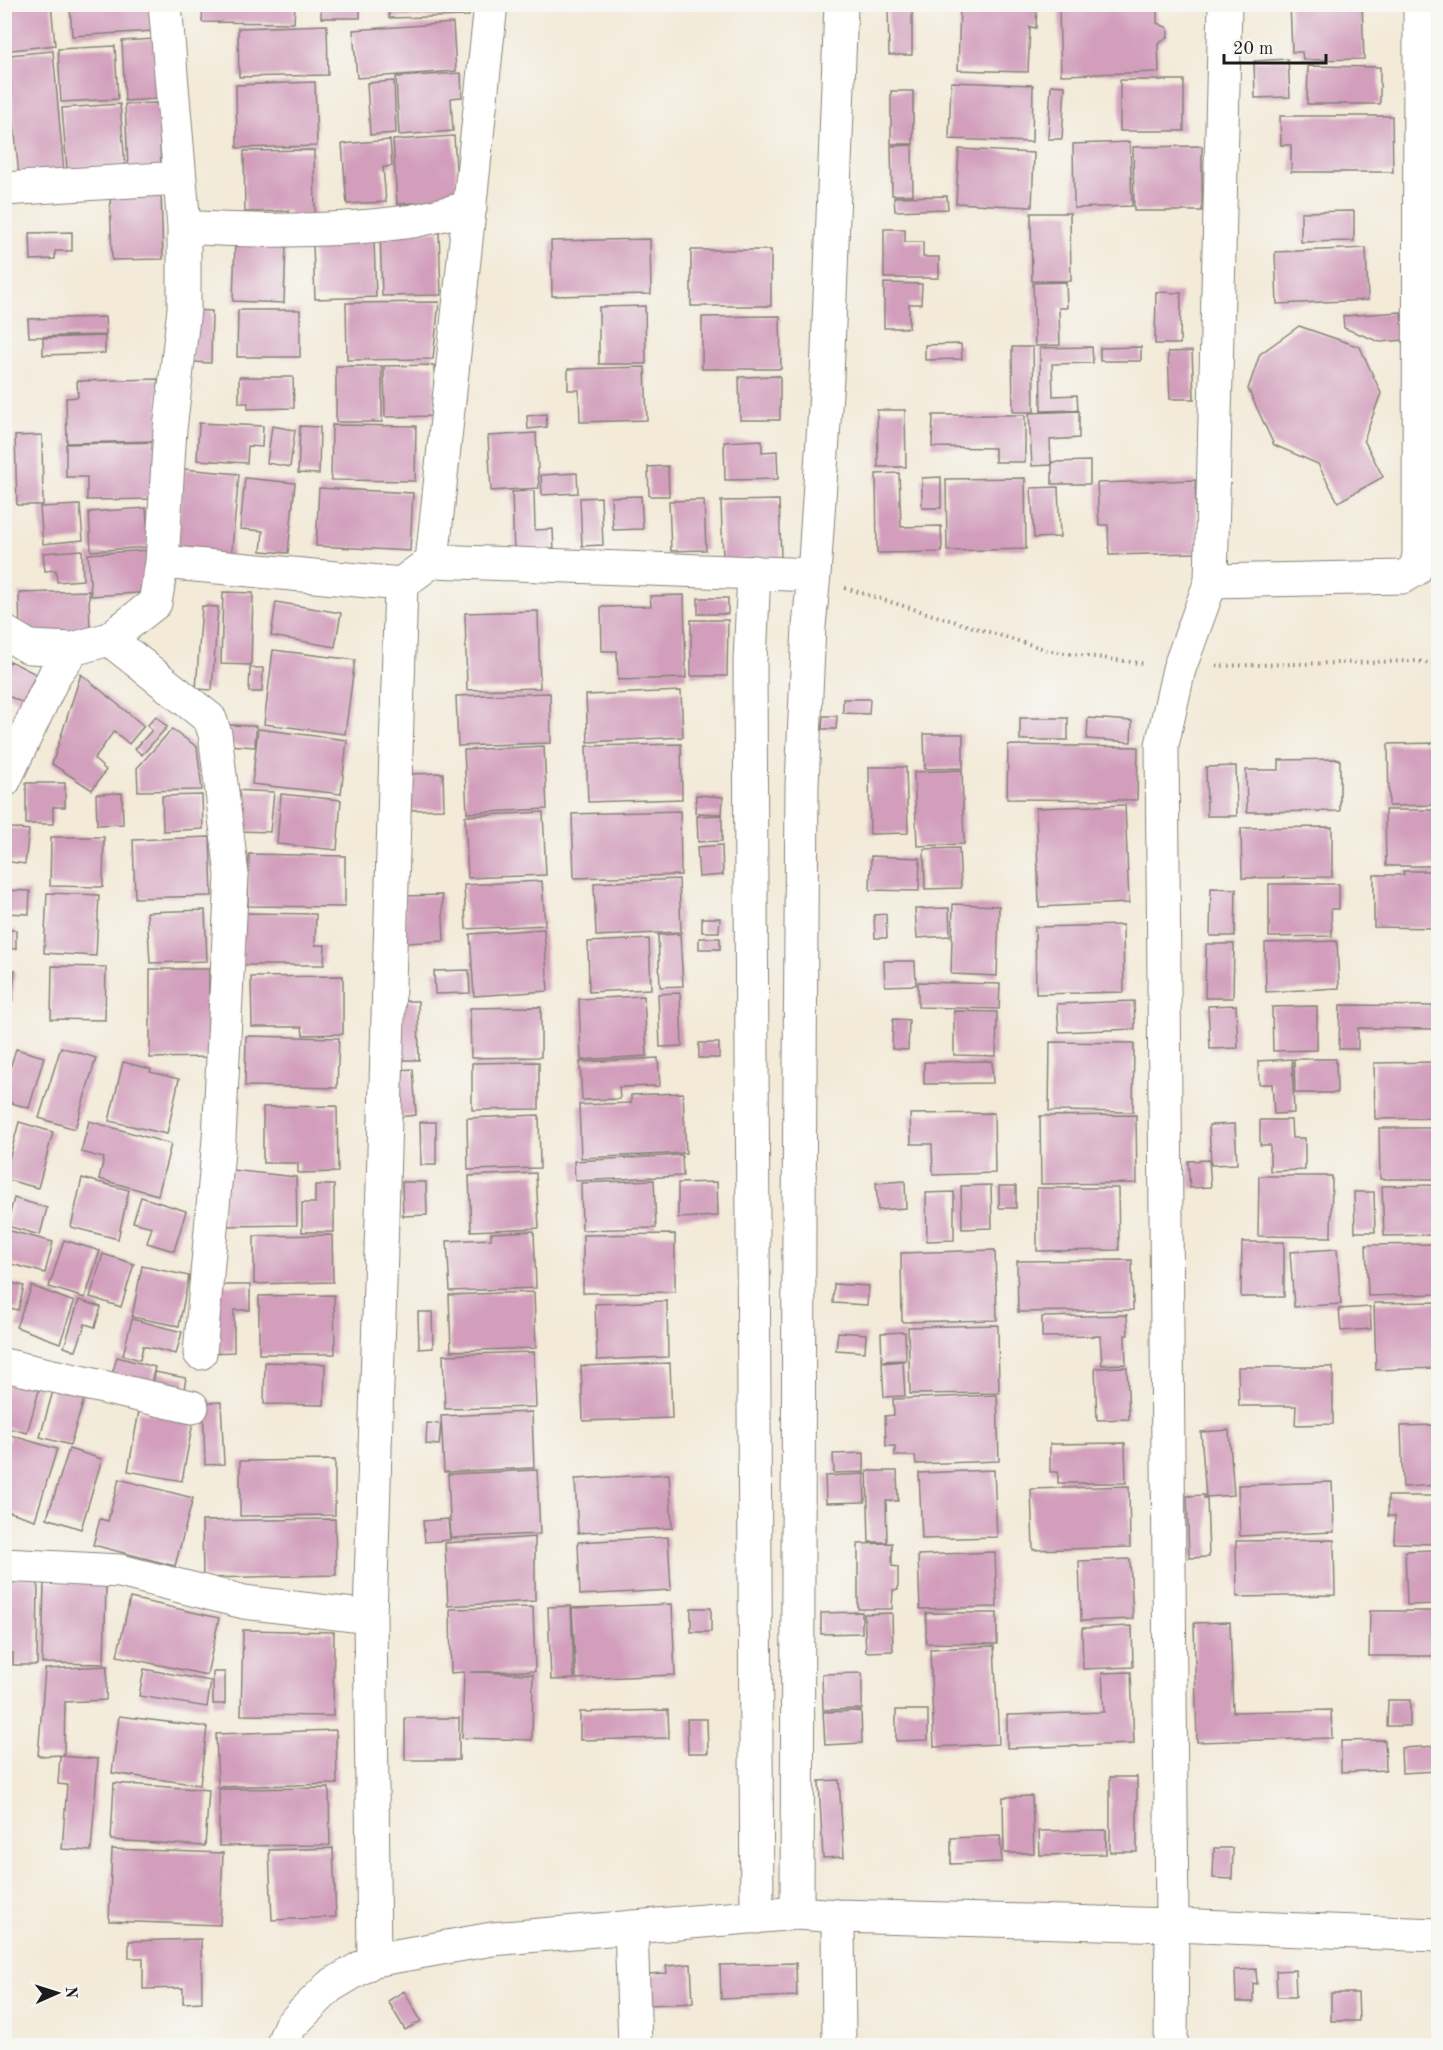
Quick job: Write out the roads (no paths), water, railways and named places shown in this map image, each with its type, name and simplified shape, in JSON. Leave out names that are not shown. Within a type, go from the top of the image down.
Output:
[{"type":"street","points":[[4,632],[29,647],[73,649],[109,639],[155,603],[162,562],[170,429],[184,309],[184,227],[165,4]]},
{"type":"street","points":[[432,561],[491,4]]},
{"type":"street","points":[[797,1913],[802,785],[809,626],[827,377],[841,4]]},
{"type":"street","points":[[1171,2046],[1172,1924],[1162,745],[1179,669],[1211,580],[1225,4]]},
{"type":"street","points":[[1211,580],[1403,577],[1415,570],[1419,556],[1420,4]]},
{"type":"street","points":[[4,189],[179,178]]},
{"type":"street","points":[[184,227],[247,231],[328,228],[407,222],[470,208]]},
{"type":"street","points":[[162,562],[401,584],[432,561],[814,575]]},
{"type":"street","points":[[754,572],[750,661],[757,1917]]},
{"type":"street","points":[[374,1960],[370,1617],[401,584]]},
{"type":"street","points":[[109,639],[210,718],[215,734],[232,875],[219,1139],[200,1353]]},
{"type":"street","points":[[4,782],[55,675],[73,649]]},
{"type":"street","points":[[753,1218],[799,1217]]},
{"type":"street","points":[[4,1365],[192,1407]]},
{"type":"street","points":[[4,1565],[120,1571],[244,1602],[370,1617]]},
{"type":"street","points":[[282,2046],[290,2026],[330,1986],[374,1960],[492,1939],[797,1913],[1172,1924],[1438,1935]]},
{"type":"street","points":[[838,1916],[838,2046]]},
{"type":"street","points":[[631,1927],[635,2046]]}]
